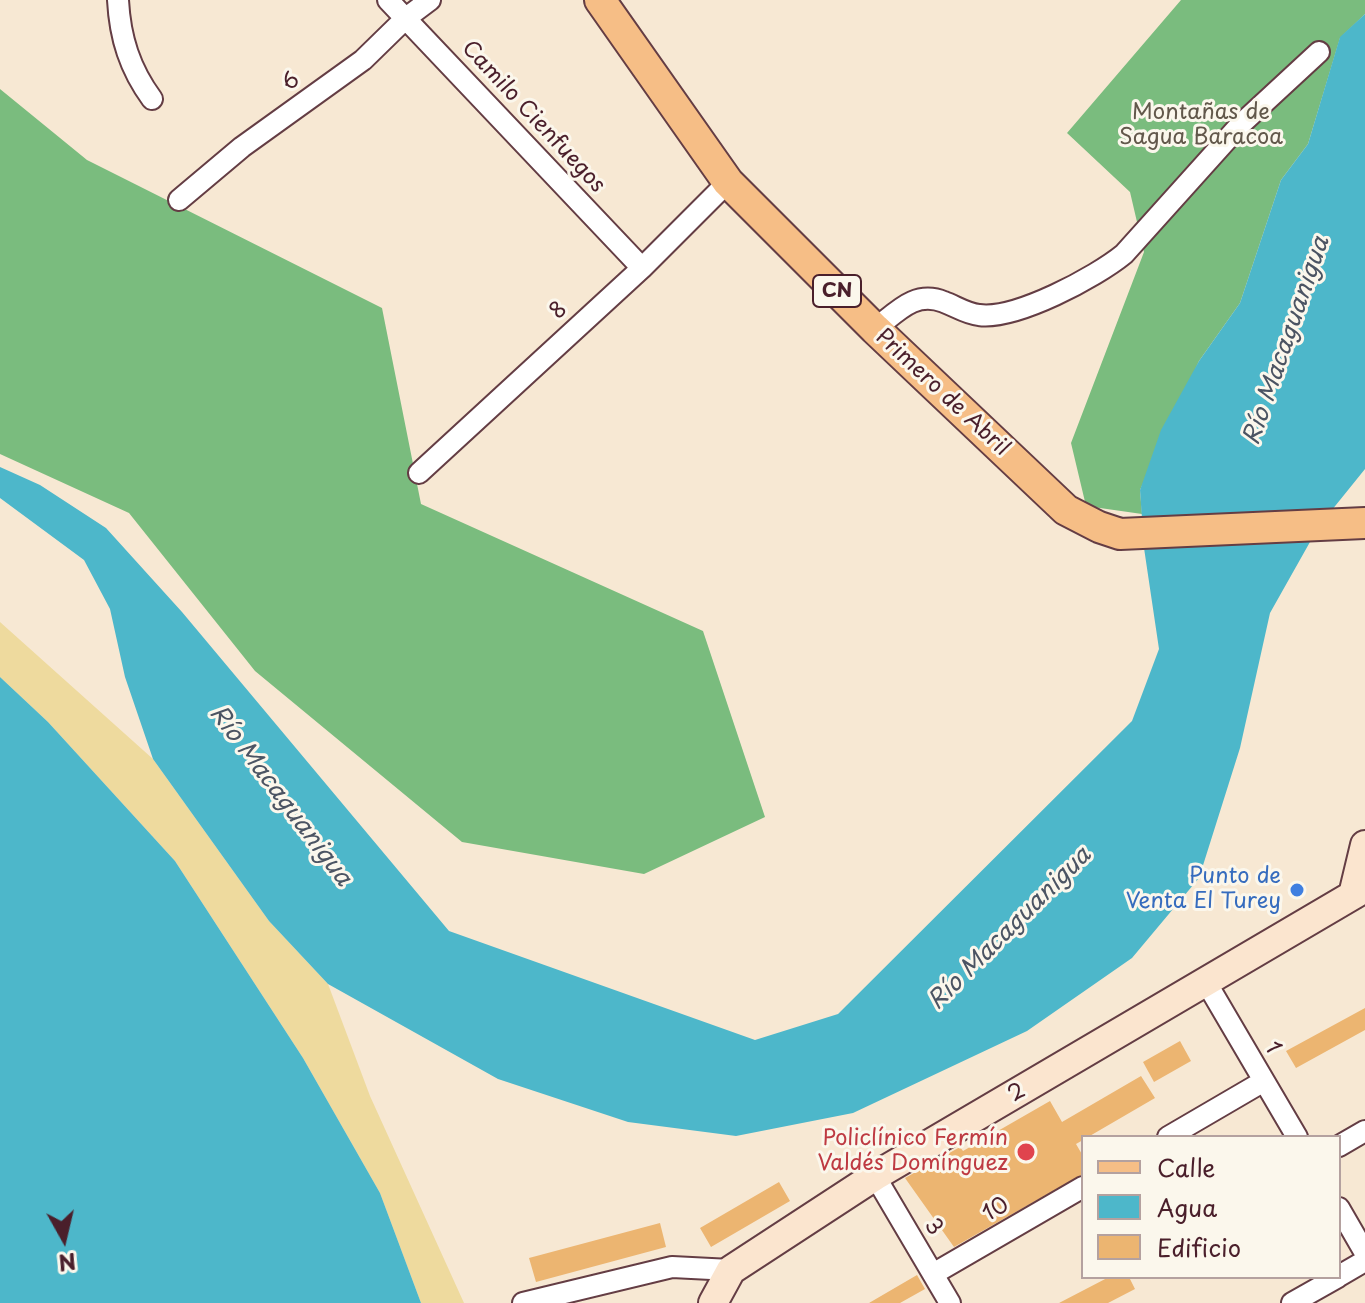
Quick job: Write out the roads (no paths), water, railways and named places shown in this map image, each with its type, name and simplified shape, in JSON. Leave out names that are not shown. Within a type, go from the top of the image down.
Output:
[{"type":"main road","name":"Primero de Abril","points":[[600,0],[728,182],[875,329],[1066,510],[1120,534],[1358,523]]},
{"type":"main road","points":[[1359,892],[1365,845]]},
{"type":"main road","name":"2","points":[[731,1270],[875,1176],[1359,892]]},
{"type":"main road","points":[[713,1303],[731,1270]]},
{"type":"street","points":[[118,0],[120,27],[137,78],[152,99]]},
{"type":"street","name":"Camilo Cienfuegos","points":[[388,0],[642,268]]},
{"type":"street","name":"6","points":[[179,200],[242,147],[363,60],[406,18],[430,0]]},
{"type":"street","points":[[875,329],[918,298],[941,300],[978,315],[1001,314],[1084,281],[1107,268],[1124,254],[1240,125],[1319,52]]},
{"type":"street","name":"8","points":[[419,473],[642,268],[728,182]]},
{"type":"street","name":"1","points":[[1206,982],[1296,1135]]},
{"type":"street","points":[[1171,1135],[1264,1081]]},
{"type":"street","points":[[1341,1145],[1365,1131]]},
{"type":"street","name":"3","points":[[875,1176],[950,1303]]},
{"type":"street","name":"10","points":[[933,1274],[1081,1188]]},
{"type":"street","points":[[1341,1211],[1365,1253]]},
{"type":"street","points":[[1341,1275],[1365,1261]]},
{"type":"street","points":[[523,1303],[672,1267],[731,1270]]},
{"type":"street","points":[[1292,1303],[1334,1279]]},
{"type":"water","name":"Río Macaguanigua","points":[[1365,14],[1365,469],[1319,526],[1270,613],[1240,748],[1199,878],[1132,958],[1027,1031],[853,1113],[736,1136],[628,1122],[498,1079],[328,984],[269,921],[153,759],[125,677],[110,609],[84,560],[0,498],[0,467],[40,485],[106,528],[182,612],[449,931],[755,1040],[838,1014],[1132,721],[1159,649],[1144,548],[1140,490],[1161,430],[1199,361],[1240,303],[1281,180],[1308,144],[1340,37]]},
{"type":"water","points":[[0,677],[48,722],[175,861],[303,1058],[380,1193],[421,1303],[0,1303]]},
{"type":"place","name":"Punto de Venta El Turey","points":[[1297,890]]},
{"type":"place","name":"Policlínico Fermín Valdés Domínguez","points":[[1026,1152]]},
{"type":"park label","name":"Montañas de Sagua Baracoa","points":[[1201,126]]}]
